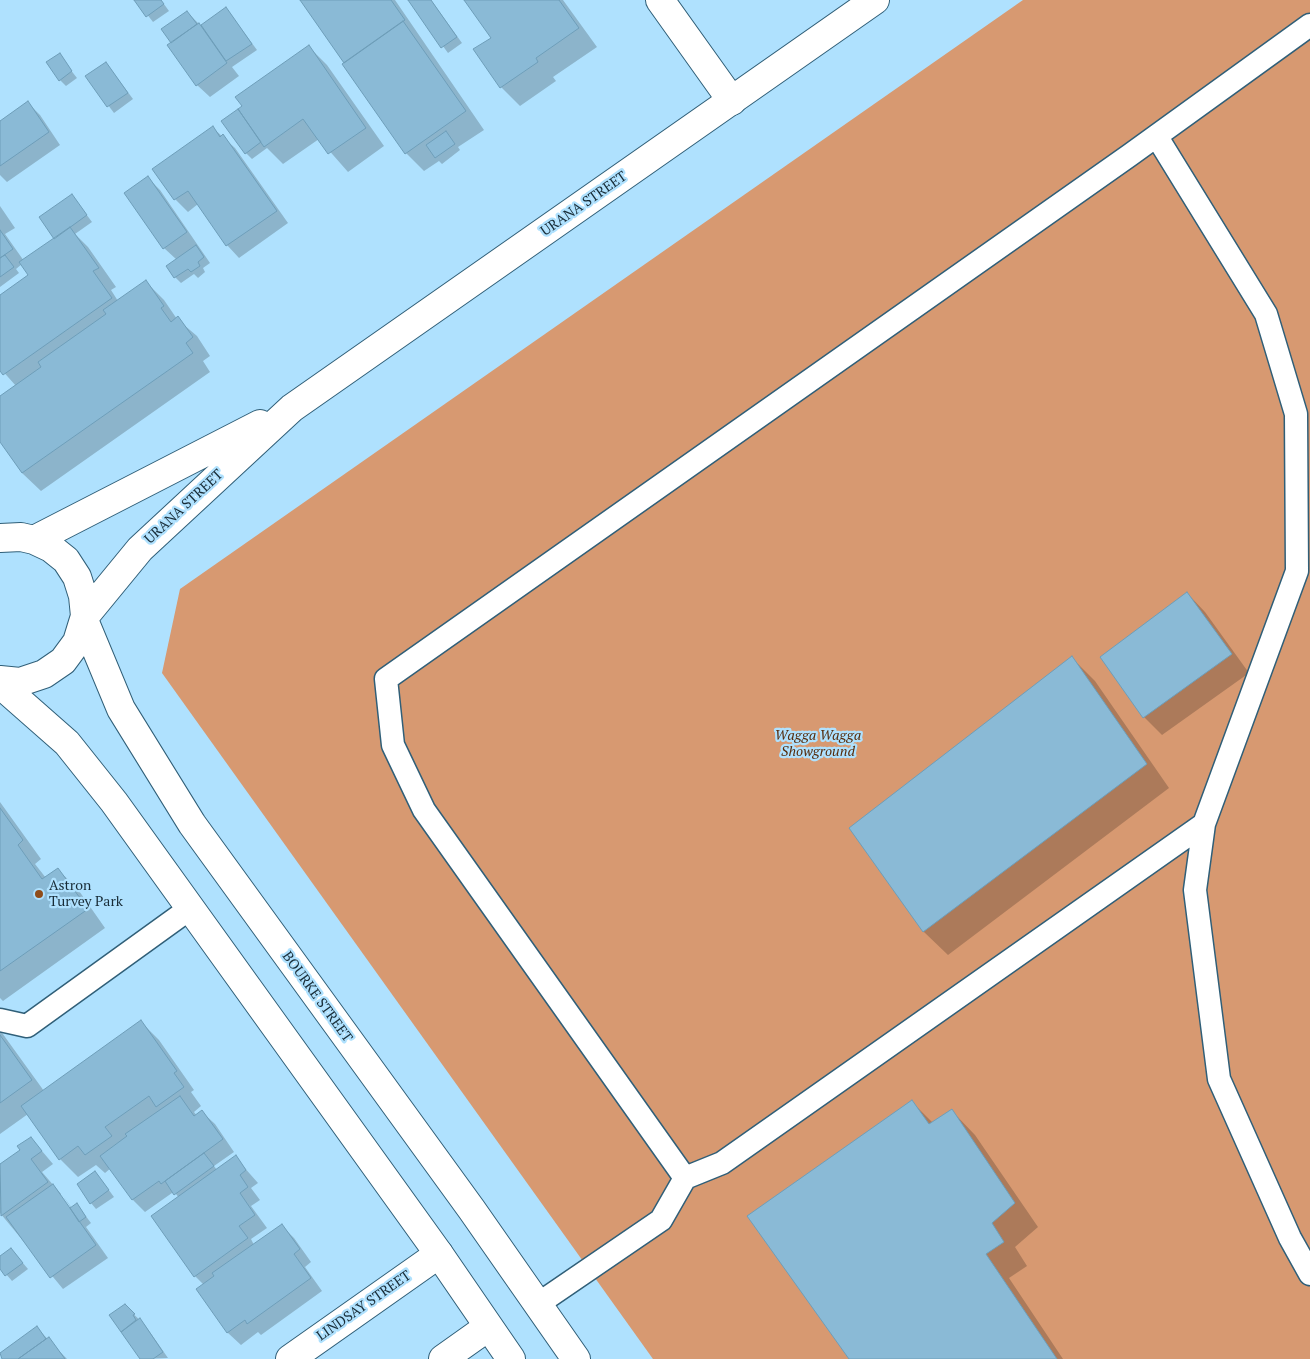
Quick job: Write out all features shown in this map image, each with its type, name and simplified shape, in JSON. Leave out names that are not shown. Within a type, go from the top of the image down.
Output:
[{"type":"main road","points":[[660,0],[732,101]]},
{"type":"main road","name":"URANA STREET","points":[[84,618],[140,549],[292,408],[876,0]]},
{"type":"main road","name":"URANA STREET","points":[[11,536],[292,408]]},
{"type":"main road","points":[[0,680],[20,682],[44,674],[63,661],[77,642],[84,618],[84,596],[77,577],[66,560],[51,548],[11,536]]},
{"type":"main road","name":"BOURKE STREET","points":[[84,618],[121,709],[192,824],[576,1359]]},
{"type":"main road","points":[[0,684],[66,744],[114,802],[192,907],[439,1254],[511,1359]]},
{"type":"main road","name":"LINDSAY STREET","points":[[290,1359],[439,1254]]},
{"type":"main road","points":[[443,1359],[488,1327]]},
{"type":"lane","points":[[685,1178],[424,810],[393,745],[386,679],[1157,136],[1310,25]]},
{"type":"lane","points":[[1157,136],[1266,314],[1296,414],[1297,571],[1204,824],[1195,890],[1219,1079],[1290,1238],[1310,1274]]},
{"type":"lane","points":[[538,1304],[662,1220],[685,1178],[722,1163],[1204,824]]},
{"type":"lane","points":[[0,1020],[27,1026],[192,907]]},
{"type":"green space","name":"Wagga Wagga Showground","points":[[1023,0],[1310,0],[1310,1359],[653,1359],[162,673],[180,589]]},
{"type":"building","points":[[134,0],[161,0],[164,4],[146,17]]},
{"type":"building","points":[[300,0],[391,0],[405,20],[344,63]]},
{"type":"building","points":[[408,0],[431,0],[457,37],[441,48]]},
{"type":"building","points":[[464,0],[559,0],[579,28],[536,58],[538,62],[500,88],[473,49],[491,38]]},
{"type":"building","points":[[226,7],[252,44],[226,61],[201,25]]},
{"type":"building","points":[[187,11],[197,24],[171,43],[161,29]]},
{"type":"building","points":[[403,21],[466,111],[405,154],[342,64]]},
{"type":"building","points":[[199,23],[227,63],[196,86],[167,45]]},
{"type":"building","points":[[309,45],[366,128],[328,154],[303,119],[264,147],[238,109],[242,106],[235,97]]},
{"type":"building","points":[[60,53],[72,71],[59,81],[46,62]]},
{"type":"building","points":[[106,62],[128,93],[107,107],[85,76]]},
{"type":"building","points":[[28,101],[49,132],[0,166],[0,121]]},
{"type":"building","points":[[238,109],[261,142],[245,154],[221,121]]},
{"type":"building","points":[[213,126],[220,137],[223,134],[277,211],[226,246],[188,191],[174,200],[152,169]]},
{"type":"building","points":[[446,131],[455,144],[435,158],[426,145]]},
{"type":"building","points":[[148,176],[187,232],[163,249],[124,193]]},
{"type":"building","points":[[72,194],[87,215],[54,239],[39,217]]},
{"type":"building","points":[[70,227],[99,268],[93,271],[112,298],[3,375],[0,371],[0,295],[28,275],[19,262]]},
{"type":"building","points":[[0,230],[13,249],[0,258]]},
{"type":"building","points":[[196,245],[204,257],[198,262],[200,266],[191,272],[188,269],[174,278],[166,266]]},
{"type":"building","points":[[5,255],[14,267],[0,277],[0,258]]},
{"type":"building","points":[[146,280],[164,306],[161,308],[171,322],[178,316],[193,337],[186,343],[193,353],[22,473],[0,442],[0,396],[41,367],[38,362],[106,314],[103,310]]},
{"type":"building","points":[[1187,592],[1232,654],[1143,718],[1100,657]]},
{"type":"building","points":[[1072,656],[1147,764],[923,932],[849,828]]},
{"type":"building","name":"Astron Turvey Park","points":[[0,808],[23,840],[18,845],[42,879],[58,868],[88,909],[0,971]]},
{"type":"building","points":[[141,1020],[177,1071],[174,1073],[184,1087],[156,1107],[149,1096],[105,1127],[112,1136],[85,1155],[78,1146],[59,1160],[21,1106]]},
{"type":"building","points":[[0,1035],[32,1080],[0,1103]]},
{"type":"building","points":[[180,1096],[194,1116],[202,1110],[223,1139],[161,1184],[159,1181],[132,1200],[100,1156],[127,1136],[125,1134]]},
{"type":"building","points":[[912,1100],[929,1124],[952,1109],[1015,1203],[992,1223],[1004,1242],[986,1254],[1057,1359],[849,1359],[747,1216]]},
{"type":"building","points":[[31,1137],[42,1151],[31,1159],[48,1182],[1,1216],[0,1164],[20,1150],[17,1146]]},
{"type":"building","points":[[204,1153],[214,1166],[174,1195],[165,1181]]},
{"type":"building","points":[[236,1155],[246,1170],[240,1175],[248,1187],[240,1193],[255,1215],[239,1226],[248,1238],[194,1277],[151,1216]]},
{"type":"building","points":[[95,1171],[109,1190],[90,1204],[77,1184]]},
{"type":"building","points":[[53,1184],[96,1245],[50,1278],[6,1217]]},
{"type":"building","points":[[77,1203],[86,1217],[79,1222],[70,1208]]},
{"type":"building","points":[[282,1224],[300,1249],[294,1254],[311,1278],[247,1324],[245,1320],[227,1333],[196,1289],[214,1276],[212,1273]]},
{"type":"building","points":[[11,1248],[23,1263],[5,1276],[0,1269],[0,1256]]},
{"type":"building","points":[[125,1304],[135,1314],[133,1315],[136,1320],[121,1332],[109,1315]]},
{"type":"building","points":[[140,1318],[163,1352],[153,1359],[140,1359],[121,1332]]},
{"type":"building","points":[[37,1326],[46,1339],[18,1359],[2,1359],[0,1353]]},
{"type":"building","points":[[49,1337],[65,1359],[18,1359],[46,1339]]},
{"type":"place","name":"Astron Turvey Park","points":[[39,894]]}]
